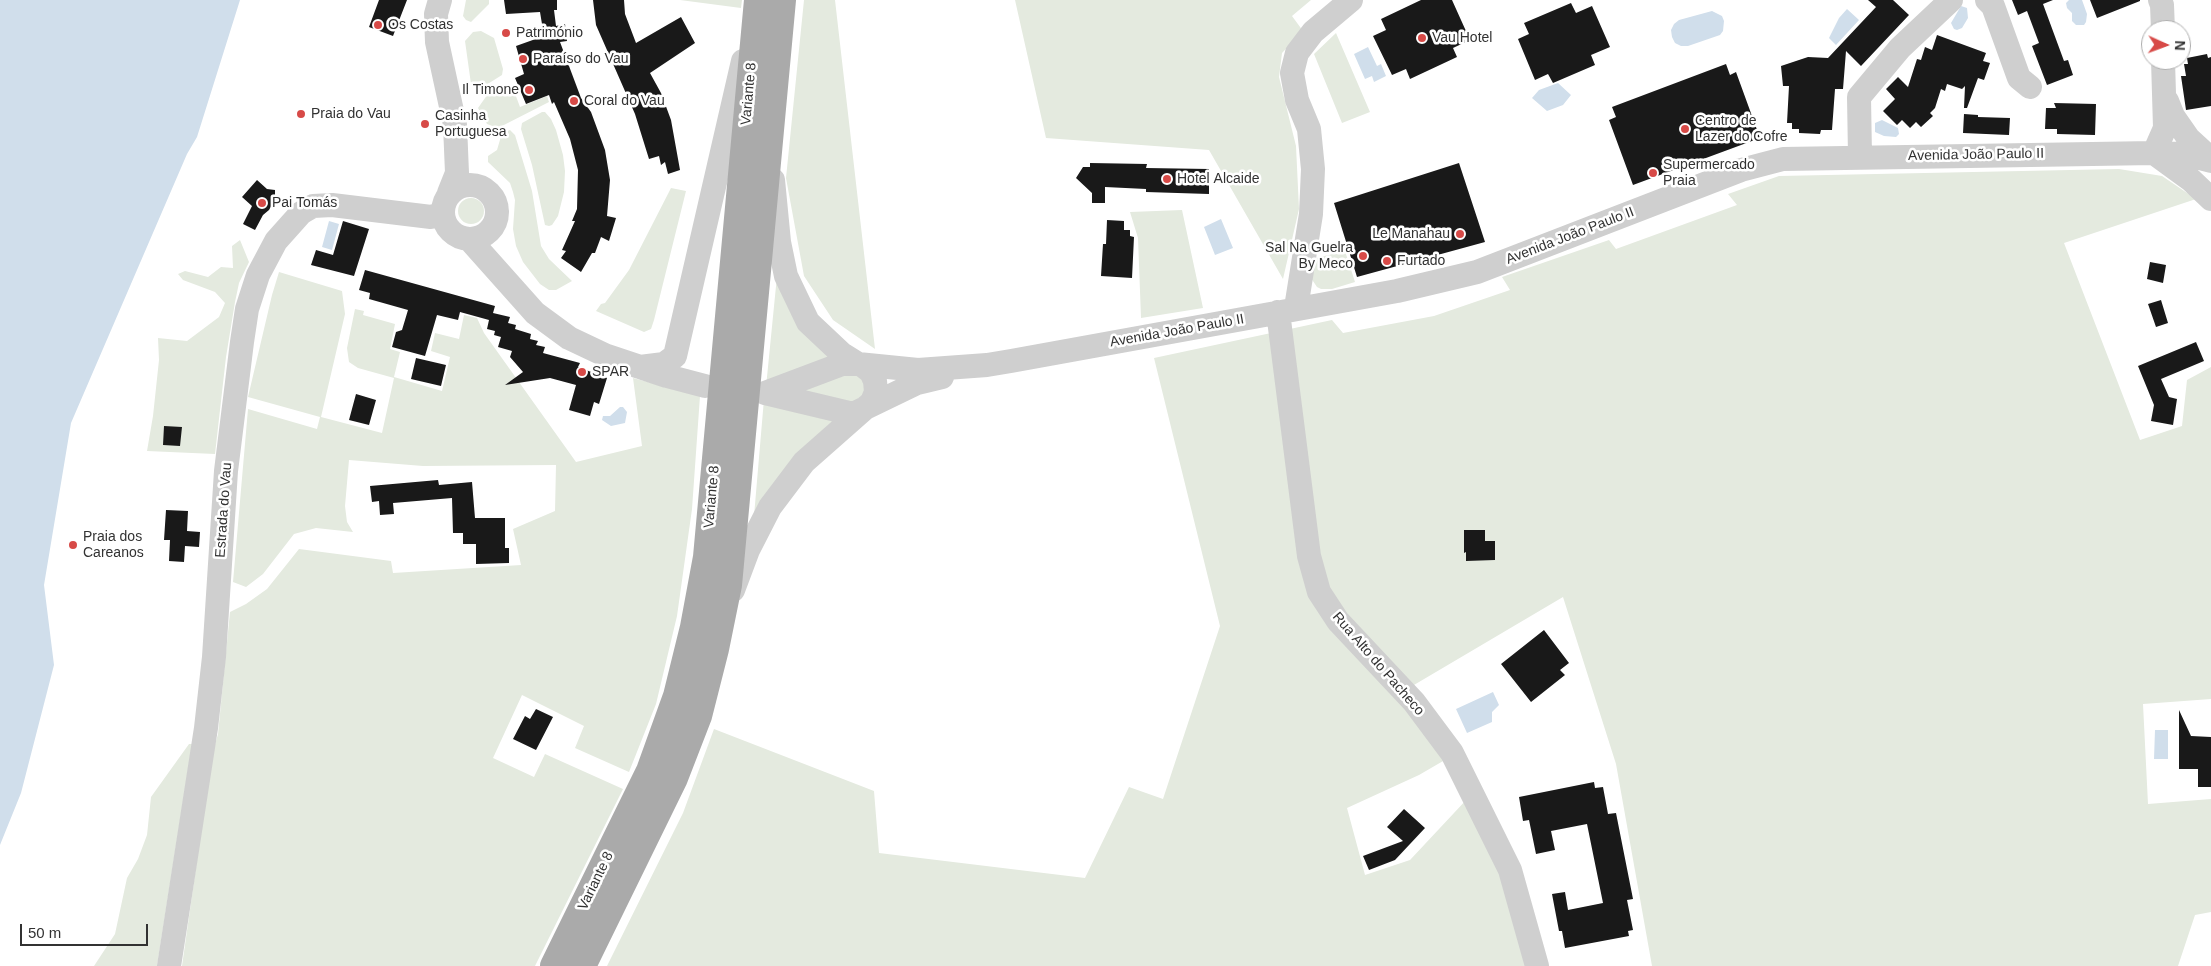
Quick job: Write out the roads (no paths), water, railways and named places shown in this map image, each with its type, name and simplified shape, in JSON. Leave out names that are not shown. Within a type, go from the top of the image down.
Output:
[{"type":"main road","name":"Variante 8","points":[[554,966],[650,771],[677,696],[694,627],[707,557],[757,0]]},
{"type":"main road","name":"Variante 8","points":[[582,966],[674,778],[698,716],[716,649],[730,567],[782,0]]},
{"type":"street","points":[[440,0],[436,14],[437,42],[455,125],[457,174],[446,203],[448,229],[461,238],[469,239],[483,236],[489,231],[496,219]]},
{"type":"street","points":[[640,367],[664,364],[675,356],[680,342],[757,0]]},
{"type":"street","name":"Rua Alto do Pacheco","points":[[1351,0],[1313,32],[1297,53],[1292,72],[1297,100],[1309,129],[1313,169],[1311,214],[1287,310],[1309,556],[1319,592],[1338,621],[1414,702],[1452,753],[1510,870],[1537,966]]},
{"type":"street","points":[[1860,156],[1859,97],[1900,48],[1951,0]]},
{"type":"street","points":[[1987,0],[1993,6],[2018,78],[2030,87]]},
{"type":"street","points":[[2163,2],[2163,20]]},
{"type":"street","points":[[2163,70],[2165,128],[2154,152],[2191,180],[2211,199]]},
{"type":"street","points":[[716,649],[735,581],[748,550],[770,507],[804,462],[865,409],[875,397],[876,386],[871,372],[842,354],[808,322],[786,276],[779,242],[773,173],[775,73]]},
{"type":"street","points":[[2163,91],[2173,116],[2189,139],[2211,160]]},
{"type":"street","points":[[455,125],[481,186],[490,193],[496,202],[496,246],[503,276]]},
{"type":"street","name":"Avenida João Paulo II","points":[[987,365],[1397,291],[1477,272],[1741,170],[1783,159],[1860,156],[2154,152],[2184,154],[2211,160]]},
{"type":"street","points":[[446,203],[464,185],[481,186]]},
{"type":"street","name":"Estrada do Vau","points":[[169,966],[205,736],[214,657],[226,471],[242,342],[247,309],[258,275],[276,241],[301,213],[313,206],[332,205],[431,217],[446,203]]},
{"type":"street","points":[[469,239],[535,313],[569,338],[606,356],[705,386],[684,370],[679,358],[680,342]]},
{"type":"street","points":[[842,364],[918,370],[987,365],[917,383],[865,409],[849,413],[765,393],[842,364]]},
{"type":"water","points":[[0,0],[240,0],[197,137],[187,154],[71,423],[44,585],[54,665],[21,793],[0,845]]},
{"type":"water","points":[[2069,0],[2082,0],[2087,14],[2084,25],[2076,25],[2072,21],[2072,13],[2067,8],[2066,3]]},
{"type":"water","points":[[1961,6],[1967,8],[1968,18],[1962,28],[1957,30],[1954,29],[1951,23]]},
{"type":"water","points":[[1847,9],[1859,20],[1836,45],[1829,38],[1839,18]]},
{"type":"water","points":[[1712,11],[1722,16],[1724,21],[1723,31],[1720,35],[1688,46],[1681,46],[1675,43],[1671,30],[1674,24],[1679,20]]},
{"type":"water","points":[[1368,47],[1377,66],[1381,64],[1386,76],[1374,82],[1372,76],[1365,79],[1354,54]]},
{"type":"water","points":[[1558,83],[1571,95],[1563,105],[1547,111],[1532,98],[1539,90]]},
{"type":"water","points":[[1882,120],[1898,128],[1899,134],[1896,137],[1884,136],[1875,132],[1875,123]]},
{"type":"water","points":[[1221,219],[1233,248],[1215,255],[1204,227]]},
{"type":"water","points":[[329,221],[339,224],[332,250],[322,247]]},
{"type":"water","points":[[620,407],[623,407],[627,412],[625,423],[611,426],[602,420],[603,416],[610,416]]},
{"type":"water","points":[[1493,692],[1499,705],[1492,712],[1492,722],[1467,733],[1456,709]]},
{"type":"water","points":[[2155,730],[2168,730],[2168,759],[2154,759]]},
{"type":"place","name":"Os Costas","points":[[378,25]]},
{"type":"place","name":"Património","points":[[506,33]]},
{"type":"place","name":"Vau Hotel","points":[[1422,38]]},
{"type":"place","name":"Paraíso do Vau","points":[[523,59]]},
{"type":"place","name":"Il Timone","points":[[529,90]]},
{"type":"place","name":"Coral do Vau","points":[[574,101]]},
{"type":"place","name":"Praia do Vau","points":[[301,114]]},
{"type":"place","name":"Casinha Portuguesa","points":[[425,124]]},
{"type":"place","name":"Centro de Lazer do Cofre","points":[[1685,129]]},
{"type":"place","name":"Supermercado Praia","points":[[1653,173]]},
{"type":"place","name":"Hotel Alcaide","points":[[1167,179]]},
{"type":"place","name":"Pai Tomás","points":[[262,203]]},
{"type":"place","name":"Le Manahau","points":[[1460,234]]},
{"type":"place","name":"Sal Na Guelra By Meco","points":[[1363,256]]},
{"type":"place","name":"Furtado","points":[[1387,261]]},
{"type":"place","name":"SPAR","points":[[582,372]]},
{"type":"place","name":"Praia dos Careanos","points":[[73,545]]}]
